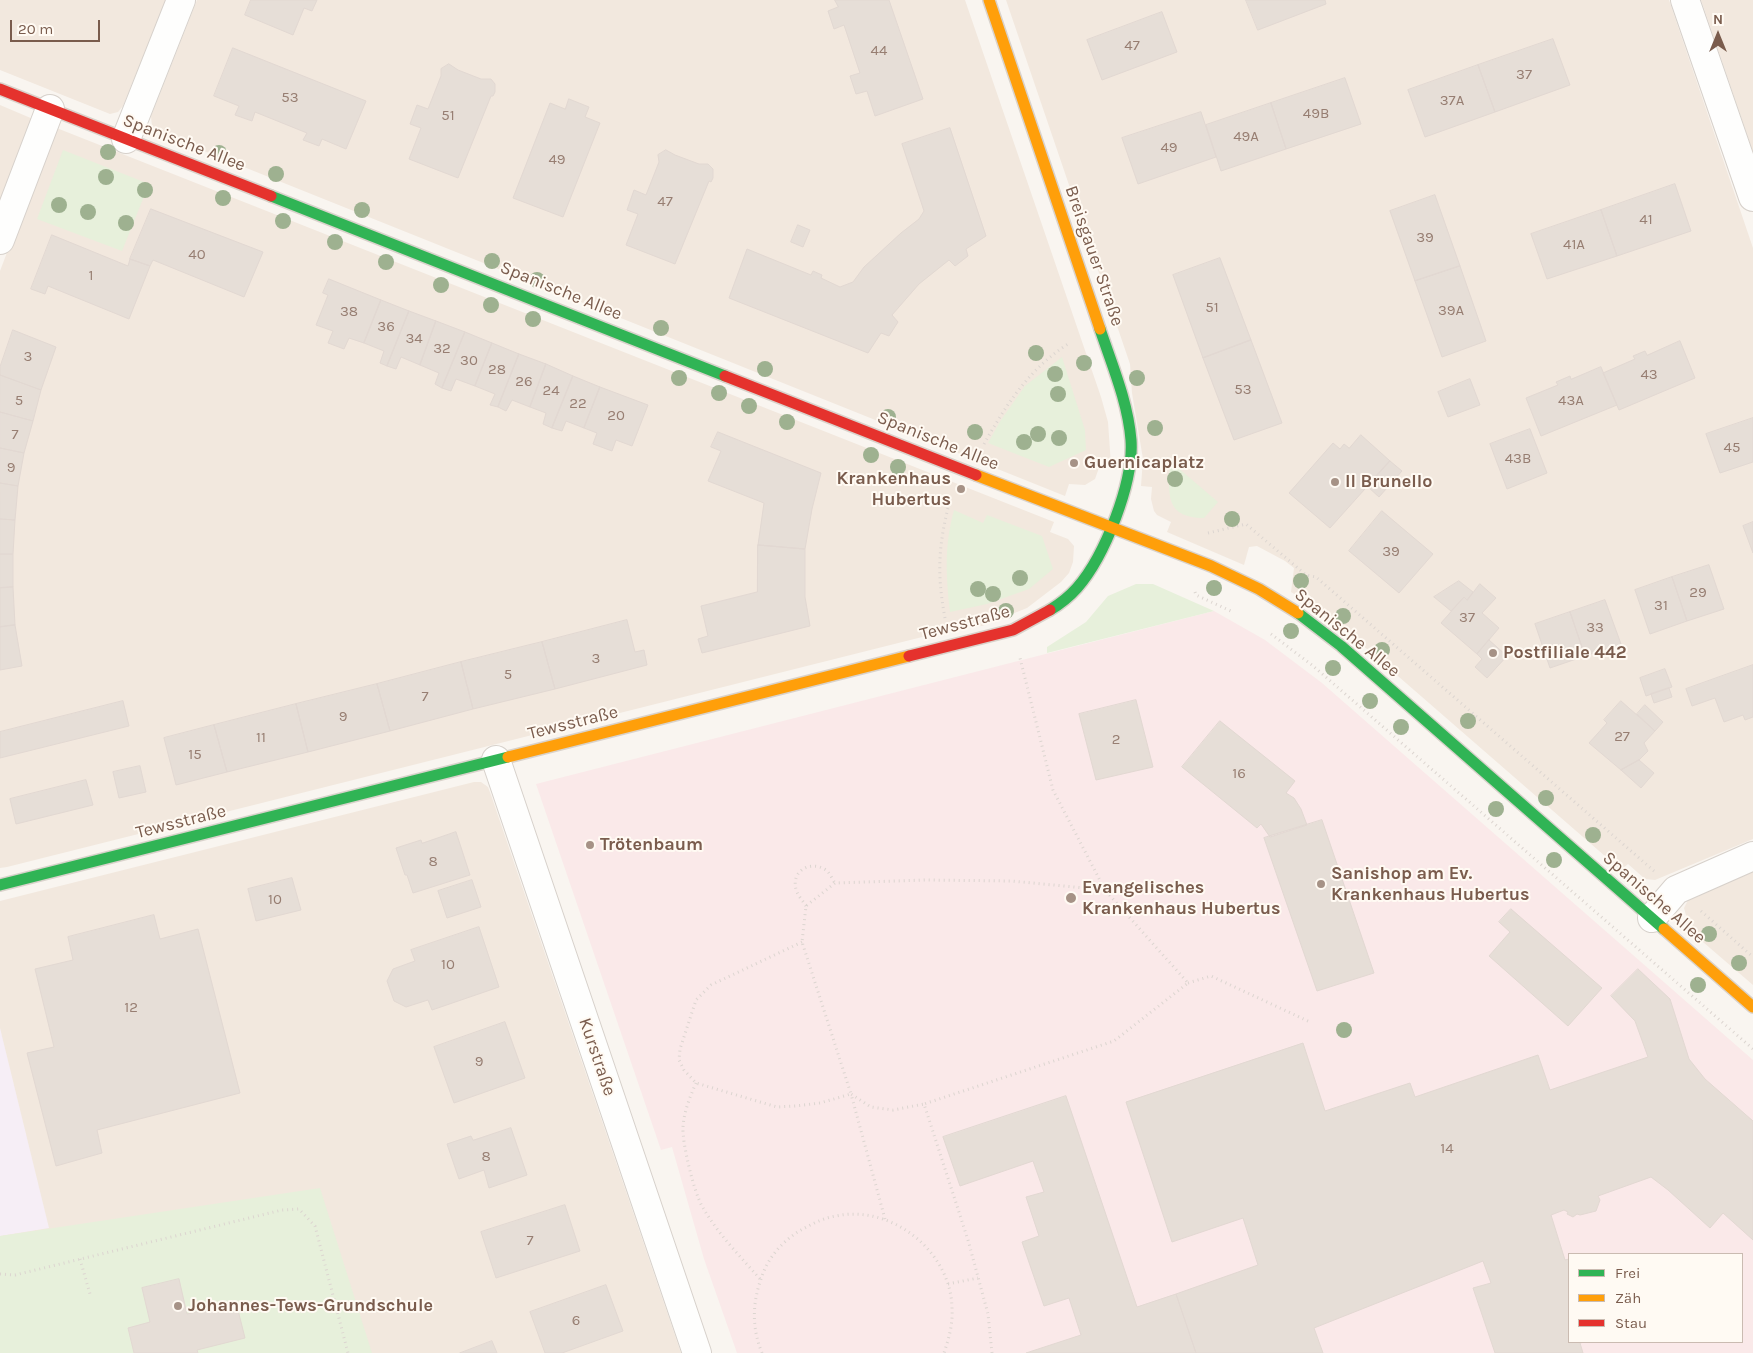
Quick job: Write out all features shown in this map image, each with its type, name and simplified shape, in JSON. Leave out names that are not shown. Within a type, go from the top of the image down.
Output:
[{"type":"main road","name":"Breisgauer Straße","points":[[989,0],[1125,405],[1132,448],[1126,487],[1111,527]]},
{"type":"main road","name":"Spanische Allee","points":[[0,89],[1210,566],[1259,589],[1301,615],[1342,646],[1753,1007]]},
{"type":"main road","name":"Tewsstraße","points":[[0,885],[1014,630],[1052,608],[1076,589],[1090,571],[1111,527]]},
{"type":"street","points":[[126,139],[181,0]]},
{"type":"street","points":[[1685,0],[1753,198]]},
{"type":"street","points":[[0,240],[50,109]]},
{"type":"street","name":"Kurstraße","points":[[496,760],[698,1353]]},
{"type":"street","points":[[1652,918],[1676,890],[1753,856]]},
{"type":"path","points":[[984,444],[1001,413],[1023,383],[1068,344]]},
{"type":"path","points":[[945,618],[939,566],[942,533],[951,493]]},
{"type":"path","points":[[1203,533],[1246,524],[1306,575],[1316,577],[1658,874]]},
{"type":"path","points":[[1196,595],[1241,615]]},
{"type":"path","points":[[1264,629],[1312,665],[1753,1049]]},
{"type":"path","points":[[1020,655],[1054,790],[1105,890],[1188,983]]},
{"type":"path","points":[[835,883],[828,871],[818,866],[806,866],[798,872],[795,881],[797,892],[806,906],[802,942],[851,1094],[885,1219]]},
{"type":"path","points":[[806,906],[835,883],[926,880],[1012,881],[1105,890]]},
{"type":"path","points":[[1695,906],[1753,957]]},
{"type":"path","points":[[802,942],[711,985],[696,1000],[680,1049],[679,1060],[684,1070],[696,1083],[776,1107],[820,1103],[851,1094],[871,1107],[893,1110],[924,1104],[1114,1041],[1188,983],[1211,976],[1310,1022]]},
{"type":"path","points":[[696,1083],[686,1107],[683,1129],[691,1174],[702,1205],[719,1232],[760,1279]]},
{"type":"path","points":[[924,1104],[968,1240],[988,1314],[992,1353]]},
{"type":"path","points":[[0,1274],[15,1275],[282,1210],[299,1209],[315,1226],[348,1353]]},
{"type":"path","points":[[762,1353],[754,1318],[755,1294],[763,1272],[776,1251],[793,1234],[814,1222],[837,1215],[861,1214],[885,1219],[906,1229],[924,1244],[938,1263],[948,1284],[952,1307],[951,1332],[944,1353]]},
{"type":"path","points":[[80,1259],[90,1294]]},
{"type":"path","points":[[948,1284],[978,1278]]},
{"type":"shaded area","points":[[0,0],[166,0],[123,106],[118,112],[110,114],[0,70]]},
{"type":"shaded area","points":[[197,0],[965,0],[1101,397],[1108,422],[1111,465],[1100,465],[1095,479],[1085,485],[1069,484],[1065,496],[159,133],[152,127],[151,116]]},
{"type":"shaded area","points":[[1006,0],[1669,0],[1753,248],[1753,839],[1655,880],[1645,879],[1628,864],[1621,870],[1328,615],[1291,592],[1294,568],[1285,561],[1257,546],[1249,547],[1244,565],[1167,532],[1171,522],[1157,515],[1154,511],[1151,499],[1152,487],[1141,486],[1143,459],[1132,393],[1130,364]]},
{"type":"shaded area","points":[[1701,0],[1753,0],[1753,152]]},
{"type":"shaded area","points":[[0,105],[33,119],[0,203]]},
{"type":"shaded area","points":[[49,125],[1054,522],[1050,532],[1068,539],[1074,546],[1073,562],[1069,573],[1061,582],[1027,608],[982,626],[962,627],[0,868],[0,271],[36,176]]},
{"type":"shaded area","name":"Evangelisches Krankenhaus Hubertus","points":[[1214,611],[1265,640],[1322,683],[1753,1060],[1753,1353],[737,1353],[704,1259],[672,1147],[661,1150],[536,784]]},
{"type":"shaded area","points":[[474,782],[481,782],[488,787],[491,795],[681,1353],[0,1353],[0,901]]},
{"type":"shaded area","points":[[1753,872],[1753,985],[1689,930],[1694,923],[1686,915],[1684,908],[1688,900]]},
{"type":"shaded area","points":[[0,1028],[49,1228],[0,1236]]},
{"type":"green space","points":[[63,150],[149,184],[122,251],[37,219]]},
{"type":"green space","points":[[1062,357],[1085,430],[1086,450],[1049,467],[988,443],[1001,420],[1025,386]]},
{"type":"green space","points":[[1170,461],[1218,502],[1204,518],[1191,517],[1175,508],[1171,501],[1169,483]]},
{"type":"green space","points":[[954,510],[983,523],[987,515],[1042,536],[1053,569],[1029,589],[987,604],[950,612],[947,549]]},
{"type":"green space","points":[[1136,584],[1153,584],[1214,611],[1047,653],[1047,647],[1086,622],[1108,596]]},
{"type":"green space","points":[[320,1188],[372,1353],[0,1353],[0,1236]]},
{"type":"building","points":[[251,0],[317,0],[312,11],[304,8],[293,35],[245,15]]},
{"type":"building","points":[[835,0],[889,0],[923,99],[875,116],[867,91],[856,94],[850,76],[860,73],[844,25],[834,29],[828,11],[838,7]]},
{"type":"building","points":[[1246,0],[1325,0],[1326,4],[1258,30]]},
{"type":"building","points":[[1162,12],[1177,52],[1102,80],[1087,40]]},
{"type":"building","points":[[1553,39],[1570,85],[1495,112],[1478,65]]},
{"type":"building","points":[[233,48],[366,101],[346,149],[322,139],[319,146],[303,140],[307,133],[255,112],[252,121],[235,115],[239,106],[214,96]]},
{"type":"building","points":[[449,64],[458,70],[481,79],[491,79],[495,84],[495,92],[491,96],[458,178],[409,159],[421,128],[410,124],[417,105],[428,109],[441,76],[441,69]]},
{"type":"building","points":[[1478,65],[1495,112],[1425,137],[1408,90]]},
{"type":"building","points":[[1345,78],[1361,124],[1286,149],[1271,103]]},
{"type":"building","points":[[569,99],[589,107],[585,117],[600,123],[563,217],[513,198],[550,103],[565,109]]},
{"type":"building","points":[[1271,103],[1286,149],[1221,171],[1206,125]]},
{"type":"building","points":[[1201,112],[1216,157],[1138,184],[1122,138]]},
{"type":"building","points":[[950,128],[986,236],[966,249],[968,256],[955,266],[949,260],[919,284],[892,315],[898,322],[889,336],[881,333],[868,353],[729,298],[747,249],[811,275],[813,271],[822,275],[821,278],[840,287],[853,282],[864,267],[919,219],[924,211],[902,144]]},
{"type":"building","points":[[666,150],[699,164],[708,164],[713,169],[713,178],[711,182],[709,181],[675,264],[626,245],[638,214],[627,210],[634,190],[646,195],[659,162],[658,155]]},
{"type":"building","points":[[1675,184],[1691,231],[1617,256],[1601,210]]},
{"type":"building","points":[[1435,195],[1460,266],[1415,281],[1390,211]]},
{"type":"building","points":[[151,209],[263,252],[244,297],[153,260],[150,266],[130,259]]},
{"type":"building","points":[[1601,210],[1617,256],[1547,279],[1531,234]]},
{"type":"building","points":[[798,225],[810,230],[803,247],[791,242]]},
{"type":"building","points":[[52,235],[128,266],[130,259],[150,266],[129,319],[48,286],[45,294],[31,289]]},
{"type":"building","points":[[1220,258],[1251,340],[1203,358],[1173,275]]},
{"type":"building","points":[[1460,266],[1486,341],[1442,357],[1415,281]]},
{"type":"building","points":[[329,279],[381,300],[364,343],[349,338],[344,349],[328,343],[333,331],[316,325],[328,295],[323,293]]},
{"type":"building","points":[[381,300],[409,311],[387,366],[380,363],[384,351],[364,343]]},
{"type":"building","points":[[409,311],[436,321],[420,365],[401,357],[396,369],[387,366]]},
{"type":"building","points":[[436,321],[465,332],[442,388],[435,384],[439,373],[420,365]]},
{"type":"building","points":[[13,330],[56,347],[41,390],[0,375],[0,367]]},
{"type":"building","points":[[465,332],[492,343],[475,386],[456,379],[451,391],[442,388]]},
{"type":"building","points":[[1251,340],[1282,423],[1234,440],[1203,358]]},
{"type":"building","points":[[1680,341],[1695,378],[1619,410],[1603,373],[1635,359],[1633,356],[1645,351],[1647,355]]},
{"type":"building","points":[[492,343],[519,354],[498,407],[490,405],[495,394],[475,386]]},
{"type":"building","points":[[519,354],[546,364],[530,407],[512,400],[506,411],[498,407]]},
{"type":"building","points":[[546,364],[573,376],[552,428],[543,424],[546,413],[530,407]]},
{"type":"building","points":[[1601,367],[1617,405],[1541,436],[1526,398],[1558,385],[1556,382],[1570,376],[1571,379]]},
{"type":"building","points":[[0,375],[41,390],[33,421],[0,412]]},
{"type":"building","points":[[573,376],[600,387],[584,428],[566,421],[562,431],[552,428]]},
{"type":"building","points":[[1470,379],[1480,405],[1448,417],[1438,392]]},
{"type":"building","points":[[600,387],[648,405],[632,446],[616,440],[612,451],[593,444],[597,433],[584,428]]},
{"type":"building","points":[[0,412],[33,421],[24,453],[0,448]]},
{"type":"building","points":[[1753,418],[1753,462],[1720,473],[1706,434]]},
{"type":"building","points":[[1530,429],[1547,473],[1507,489],[1490,444]]},
{"type":"building","points":[[718,432],[821,473],[805,549],[758,545],[764,503],[708,481],[721,451],[711,447]]},
{"type":"building","name":"Il Brunello","points":[[1361,435],[1390,461],[1330,528],[1289,493],[1333,443],[1340,449],[1344,444],[1349,448]]},
{"type":"building","points":[[0,448],[24,453],[18,486],[0,483]]},
{"type":"building","points":[[1390,461],[1402,471],[1379,497],[1367,486]]},
{"type":"building","points":[[0,483],[18,486],[15,520],[0,519]]},
{"type":"building","points":[[1382,511],[1433,554],[1399,593],[1349,551]]},
{"type":"building","points":[[0,519],[15,520],[13,554],[0,554]]},
{"type":"building","points":[[1753,522],[1753,553],[1743,526]]},
{"type":"building","points":[[758,545],[805,549],[805,597],[810,626],[702,653],[698,639],[708,636],[701,606],[757,592]]},
{"type":"building","points":[[0,554],[13,554],[13,587],[0,588]]},
{"type":"building","points":[[1709,565],[1724,609],[1687,621],[1672,577]]},
{"type":"building","points":[[1672,577],[1687,621],[1650,634],[1635,590]]},
{"type":"building","points":[[1459,581],[1473,592],[1467,600],[1464,597],[1451,611],[1434,597]]},
{"type":"building","points":[[1480,584],[1496,598],[1482,613],[1499,628],[1477,654],[1441,623],[1464,597],[1467,600]]},
{"type":"building","points":[[13,587],[15,625],[0,627],[0,588]]},
{"type":"building","points":[[1605,600],[1621,644],[1585,656],[1570,612]]},
{"type":"building","points":[[1570,612],[1585,656],[1550,668],[1535,624]]},
{"type":"building","points":[[627,620],[635,652],[644,650],[647,665],[555,689],[542,642]]},
{"type":"building","points":[[15,625],[22,666],[0,670],[0,627]]},
{"type":"building","points":[[1489,640],[1507,656],[1487,678],[1475,667],[1482,659],[1477,654]]},
{"type":"building","points":[[542,642],[555,689],[473,709],[461,662]]},
{"type":"building","points":[[461,662],[473,709],[390,731],[377,684]]},
{"type":"building","points":[[1753,665],[1753,717],[1745,720],[1743,715],[1724,722],[1715,698],[1692,706],[1686,689]]},
{"type":"building","points":[[1665,669],[1672,687],[1646,696],[1640,678]]},
{"type":"building","points":[[377,684],[390,731],[308,752],[296,704]]},
{"type":"building","points":[[1669,688],[1672,697],[1654,703],[1651,694]]},
{"type":"building","points":[[1136,700],[1153,767],[1096,780],[1079,714]]},
{"type":"building","points":[[123,701],[129,726],[0,758],[0,732]]},
{"type":"building","points":[[1621,701],[1655,731],[1644,743],[1648,751],[1639,760],[1621,770],[1589,743],[1607,723],[1604,720]]},
{"type":"building","points":[[296,704],[308,752],[227,772],[214,725]]},
{"type":"building","points":[[1645,705],[1663,722],[1655,731],[1637,714]]},
{"type":"building","points":[[1220,721],[1295,781],[1286,793],[1294,798],[1301,809],[1307,825],[1270,837],[1261,824],[1257,828],[1182,767]]},
{"type":"building","points":[[214,725],[227,772],[176,785],[164,738]]},
{"type":"building","points":[[1639,760],[1654,773],[1641,788],[1621,770]]},
{"type":"building","points":[[140,766],[146,792],[119,798],[113,772]]},
{"type":"building","points":[[86,780],[93,805],[16,824],[10,799]]},
{"type":"building","points":[[1322,820],[1374,973],[1317,991],[1264,838]]},
{"type":"building","points":[[456,832],[470,875],[413,893],[396,848],[421,840],[422,843]]},
{"type":"building","points":[[292,878],[301,910],[256,921],[248,889]]},
{"type":"building","points":[[472,880],[481,907],[447,918],[438,891]]},
{"type":"building","points":[[1511,909],[1602,988],[1568,1026],[1489,956],[1510,932],[1499,922]]},
{"type":"building","points":[[154,915],[160,939],[198,929],[240,1093],[97,1130],[102,1153],[56,1166],[27,1053],[54,1047],[35,969],[73,960],[68,937]]},
{"type":"building","points":[[479,927],[499,987],[432,1010],[428,1000],[406,1007],[394,1001],[387,981],[393,969],[415,961],[411,950]]},
{"type":"building","points":[[1638,969],[1670,999],[1689,1059],[1705,1079],[1753,1121],[1753,1240],[1723,1213],[1710,1228],[1651,1177],[1598,1196],[1600,1200],[1596,1211],[1577,1214],[1573,1217],[1564,1210],[1551,1215],[1565,1260],[1568,1259],[1568,1343],[1580,1343],[1583,1353],[1495,1353],[1473,1288],[1491,1283],[1483,1261],[1314,1328],[1323,1353],[1196,1353],[1176,1294],[1258,1265],[1243,1218],[1172,1242],[1126,1102],[1303,1043],[1325,1111],[1410,1083],[1415,1097],[1538,1055],[1550,1090],[1648,1057],[1635,1021],[1611,996]]},
{"type":"building","points":[[505,1022],[525,1078],[454,1103],[434,1047]]},
{"type":"building","points":[[1066,1096],[1137,1307],[1176,1294],[1196,1353],[1026,1353],[1081,1335],[1069,1298],[1044,1306],[1022,1242],[1039,1236],[1026,1197],[1044,1192],[1033,1161],[960,1186],[943,1137]]},
{"type":"building","points":[[511,1128],[527,1175],[489,1188],[484,1170],[459,1179],[447,1144],[471,1136],[473,1140]]},
{"type":"building","points":[[565,1205],[580,1251],[496,1278],[481,1232]]},
{"type":"building","points":[[179,1279],[187,1314],[236,1302],[245,1338],[197,1350],[198,1353],[134,1353],[128,1328],[150,1322],[142,1288]]},
{"type":"building","points":[[606,1285],[623,1331],[562,1353],[545,1353],[530,1312]]},
{"type":"building","points":[[492,1341],[497,1353],[460,1353]]},
{"type":"traffic: fast","points":[[271,196],[725,376]]},
{"type":"traffic: fast","points":[[1050,610],[1077,588],[1098,557],[1116,518],[1128,476],[1131,440],[1127,412],[1100,329]]},
{"type":"traffic: fast","points":[[1298,613],[1341,646],[1664,929]]},
{"type":"traffic: fast","points":[[0,885],[508,757]]},
{"type":"traffic: slow","points":[[989,0],[1100,329]]},
{"type":"traffic: slow","points":[[976,475],[1211,566],[1259,589],[1298,613]]},
{"type":"traffic: slow","points":[[508,757],[909,656]]},
{"type":"traffic: slow","points":[[1664,929],[1753,1007]]},
{"type":"traffic: jam","points":[[0,89],[271,196]]},
{"type":"traffic: jam","points":[[725,376],[976,475]]},
{"type":"traffic: jam","points":[[909,656],[1013,630],[1050,610]]},
{"type":"place","name":"Guernicaplatz","points":[[1074,463]]},
{"type":"place","name":"Il Brunello","points":[[1335,482]]},
{"type":"place","name":"Krankenhaus Hubertus","points":[[961,489]]},
{"type":"place","name":"Postfiliale 442","points":[[1493,653]]},
{"type":"place","name":"Trötenbaum","points":[[590,845]]},
{"type":"place","name":"Sanishop am Ev. Krankenhaus Hubertus","points":[[1321,884]]},
{"type":"place","name":"Evangelisches Krankenhaus Hubertus","points":[[1071,898]]},
{"type":"place","name":"Johannes-Tews-Grundschule","points":[[178,1306]]}]
